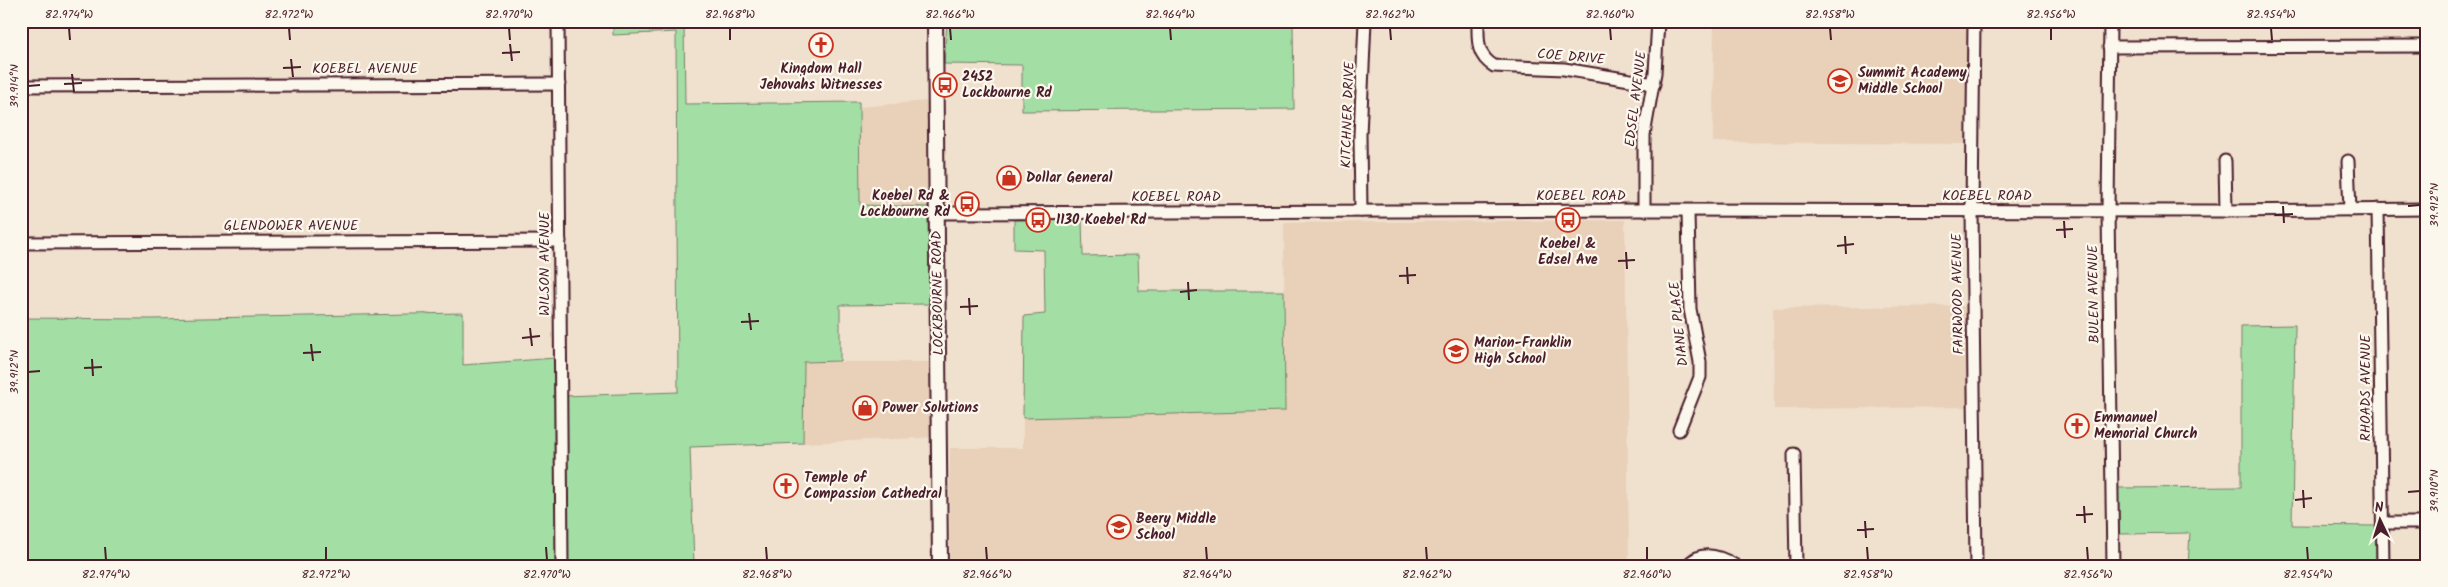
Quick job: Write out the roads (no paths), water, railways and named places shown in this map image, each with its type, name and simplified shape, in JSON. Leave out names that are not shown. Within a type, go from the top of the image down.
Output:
[{"type":"main road","name":"LOCKBOURNE ROAD","points":[[935,21],[940,566]]},
{"type":"street","name":"WILSON AVENUE","points":[[558,21],[562,566]]},
{"type":"street","name":"KITCHNER DRIVE","points":[[1361,211],[1360,135],[1365,21]]},
{"type":"street","name":"COE DRIVE","points":[[1478,21],[1478,45],[1486,61],[1503,67],[1564,69],[1654,84]]},
{"type":"street","name":"EDSEL AVENUE","points":[[1644,210],[1644,135],[1654,84],[1658,21]]},
{"type":"street","name":"FAIRWOOD AVENUE","points":[[1974,21],[1972,211],[1976,566]]},
{"type":"street","name":"BULEN AVENUE","points":[[2110,21],[2108,211],[2113,566]]},
{"type":"street","points":[[2109,47],[2427,46]]},
{"type":"street","name":"KOEBEL AVENUE","points":[[21,86],[558,84]]},
{"type":"street","points":[[2226,161],[2226,212]]},
{"type":"street","points":[[2348,161],[2350,210]]},
{"type":"street","name":"RHOADS AVENUE","points":[[2378,209],[2383,566]]},
{"type":"street","name":"KOEBEL ROAD","points":[[937,214],[1644,210],[2226,212],[2427,209]]},
{"type":"street","name":"DIANE PLACE","points":[[1679,430],[1700,377],[1698,349],[1690,309],[1688,211]]},
{"type":"street","name":"GLENDOWER AVENUE","points":[[21,243],[560,240]]},
{"type":"street","points":[[1794,454],[1796,566]]},
{"type":"street","points":[[2383,523],[2427,523]]},
{"type":"street","points":[[1688,566],[1698,557],[1720,556],[1736,566]]},
{"type":"place","name":"Kingdom Hall Jehovahs Witnesses","points":[[821,45]]},
{"type":"place","name":"Summit Academy Middle School","points":[[1840,81]]},
{"type":"place","name":"2452 Lockbourne Rd","points":[[945,85]]},
{"type":"place","name":"Dollar General","points":[[1009,178]]},
{"type":"place","name":"Koebel Rd & Lockbourne Rd","points":[[967,204]]},
{"type":"place","name":"1130 Koebel Rd","points":[[1038,220]]},
{"type":"place","name":"Koebel & Edsel Ave","points":[[1568,220]]},
{"type":"place","name":"Marion-Franklin High School","points":[[1456,351]]},
{"type":"place","name":"Power Solutions","points":[[865,408]]},
{"type":"place","name":"Emmanuel Memorial Church","points":[[2077,426]]},
{"type":"place","name":"Temple of Compassion Cathedral","points":[[786,486]]},
{"type":"place","name":"Beery Middle School","points":[[1119,527]]}]
